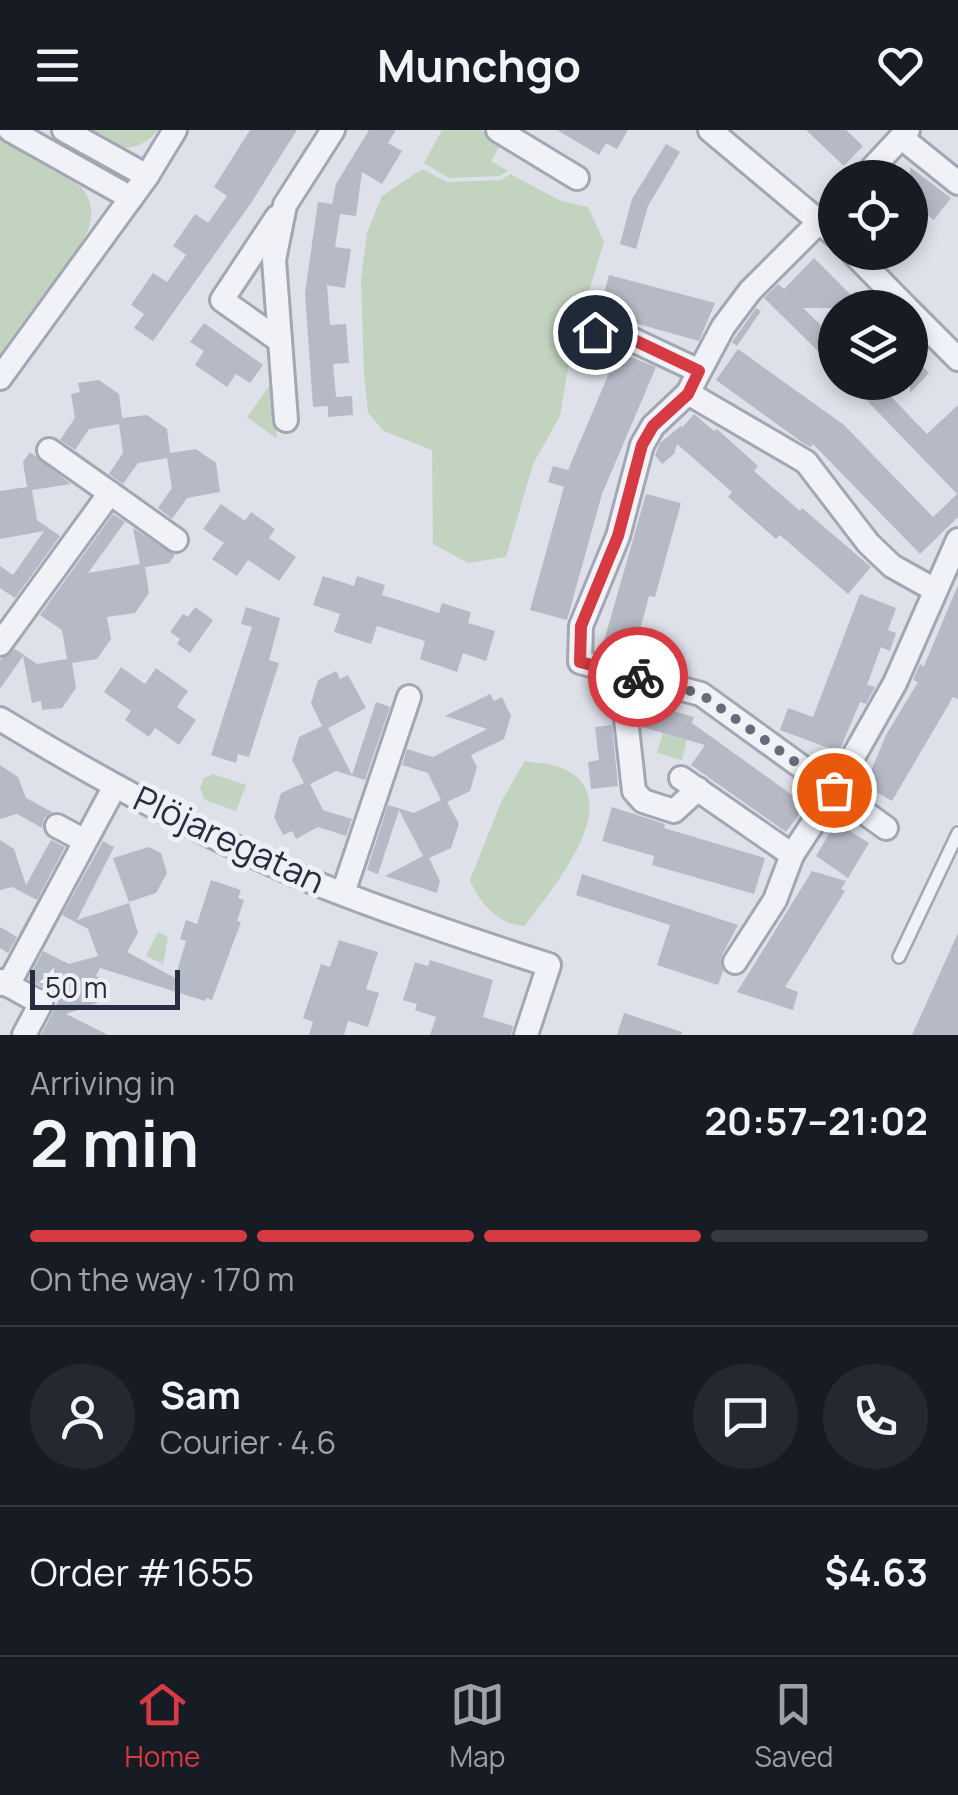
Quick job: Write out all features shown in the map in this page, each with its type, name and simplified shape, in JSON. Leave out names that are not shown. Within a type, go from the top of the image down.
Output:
[{"type":"street","points":[[10,130],[131,198]]},
{"type":"street","points":[[64,130],[148,176]]},
{"type":"street","points":[[0,378],[148,176],[175,130]]},
{"type":"street","points":[[280,341],[222,300],[333,130]]},
{"type":"street","points":[[498,130],[577,178]]},
{"type":"street","points":[[710,130],[818,211]]},
{"type":"street","points":[[880,160],[905,134],[958,184]]},
{"type":"street","points":[[285,205],[274,260],[286,420]]},
{"type":"street","points":[[818,231],[750,291],[723,328],[688,394],[653,426],[642,445],[618,536],[581,626],[580,662],[701,694],[886,828]]},
{"type":"street","points":[[870,270],[889,290]]},
{"type":"street","points":[[928,329],[958,360]]},
{"type":"street","points":[[595,332],[634,340],[699,371]]},
{"type":"street","points":[[688,394],[806,462],[868,543],[892,566],[935,590]]},
{"type":"street","points":[[49,450],[176,540]]},
{"type":"street","points":[[0,644],[110,493]]},
{"type":"street","points":[[735,962],[775,900],[792,855],[895,684],[958,540]]},
{"type":"street","points":[[621,673],[634,791],[643,801],[674,811],[689,783],[792,855]]},
{"type":"street","name":"Plöjaregatan","points":[[343,893],[409,697]]},
{"type":"street","name":"Plöjaregatan","points":[[0,718],[114,786],[240,848],[444,932],[549,964],[526,1035]]},
{"type":"street","name":"Plöjaregatan","points":[[24,1035],[41,1002],[4,984],[114,786]]},
{"type":"street","name":"Plöjaregatan","points":[[57,826],[85,841]]},
{"type":"lane","points":[[899,956],[958,833]]},
{"type":"green space","points":[[75,130],[158,130],[148,140],[128,148],[108,145]]},
{"type":"green space","points":[[442,130],[480,130],[502,142],[491,161],[508,171],[500,176],[449,178],[424,163]]},
{"type":"green space","points":[[0,140],[80,186],[89,201],[91,216],[79,247],[0,354]]},
{"type":"green space","points":[[422,169],[447,182],[501,180],[510,174],[561,201],[588,207],[604,242],[571,350],[560,416],[533,464],[506,557],[468,563],[433,544],[432,450],[384,431],[368,413],[361,279],[367,233],[382,196]]},
{"type":"green space","points":[[272,382],[277,439],[247,417]]},
{"type":"green space","points":[[663,733],[687,740],[682,760],[657,753]]},
{"type":"green space","points":[[525,761],[556,766],[579,779],[589,797],[588,819],[580,842],[525,926],[507,922],[491,911],[470,880],[502,800]]},
{"type":"green space","points":[[213,774],[246,785],[236,811],[205,800],[200,788],[204,778]]},
{"type":"green space","points":[[158,932],[168,937],[163,964],[146,956]]},
{"type":"building","points":[[250,130],[297,130],[251,203],[153,341],[134,328],[144,314],[131,305],[153,273],[167,282],[186,255],[173,246],[195,214],[208,223],[227,196],[214,187]]},
{"type":"building","points":[[369,130],[396,130],[388,143],[402,151],[382,184],[362,172],[356,216],[340,214],[335,247],[351,249],[345,288],[327,285],[330,325],[346,324],[349,363],[333,364],[336,397],[352,396],[353,415],[328,417],[328,406],[313,407],[305,293],[318,202],[332,204],[336,184]]},
{"type":"building","points":[[557,130],[628,130],[617,149],[606,143],[599,155]]},
{"type":"building","points":[[806,130],[846,130],[863,146],[850,160],[838,160]]},
{"type":"building","points":[[666,144],[680,152],[648,206],[636,249],[620,244],[632,199]]},
{"type":"building","points":[[928,181],[951,198],[934,220],[928,216]]},
{"type":"building","points":[[814,258],[818,270],[826,270],[846,290],[818,290],[818,308],[803,308],[818,323],[818,351],[764,298],[778,284],[784,289]]},
{"type":"building","points":[[609,275],[715,303],[699,341],[599,313]]},
{"type":"building","points":[[756,308],[761,311],[737,346],[732,342]]},
{"type":"building","points":[[204,323],[263,365],[250,383],[236,374],[227,387],[195,365],[204,351],[190,342]]},
{"type":"building","points":[[738,349],[844,425],[933,517],[957,494],[866,400],[894,400],[927,434],[958,405],[958,517],[920,554],[813,444],[811,447],[803,443],[716,380]]},
{"type":"building","points":[[618,352],[656,367],[602,494],[567,620],[530,610],[564,487],[548,482],[553,466],[568,470]]},
{"type":"building","points":[[99,380],[119,394],[122,418],[147,415],[167,429],[170,453],[196,449],[216,463],[220,492],[187,498],[172,519],[158,508],[172,488],[167,458],[138,463],[123,484],[109,474],[123,453],[119,424],[89,429],[75,450],[60,440],[75,418],[71,394],[80,392],[78,383]]},
{"type":"building","points":[[694,414],[758,466],[754,471],[800,511],[802,508],[871,567],[848,594],[780,535],[776,539],[728,497],[732,492],[677,444],[674,454],[662,464],[655,455],[660,443]]},
{"type":"building","points":[[30,452],[71,484],[32,490],[37,520],[60,536],[15,598],[0,588],[0,566],[13,575],[44,531],[0,539],[0,491],[27,487],[23,462]]},
{"type":"building","points":[[646,494],[681,503],[655,597],[649,596],[633,656],[602,648]]},
{"type":"building","points":[[221,504],[245,521],[251,512],[275,529],[269,538],[296,557],[279,581],[248,560],[237,576],[212,559],[224,543],[203,529]]},
{"type":"building","points":[[113,514],[125,522],[88,573],[140,564],[133,528],[175,555],[169,563],[145,567],[149,593],[135,613],[107,617],[111,639],[97,659],[72,663],[76,688],[62,708],[42,710],[41,701],[32,703],[23,656],[0,689],[0,660],[15,649],[37,664],[67,659],[62,630],[40,615]]},
{"type":"building","points":[[323,576],[354,586],[357,576],[385,585],[382,595],[439,613],[442,603],[471,612],[468,623],[495,631],[486,661],[463,653],[457,672],[420,659],[425,641],[377,626],[371,644],[334,632],[340,614],[313,605]]},
{"type":"building","points":[[958,585],[958,699],[953,697],[892,801],[859,782],[867,770],[871,771],[886,735],[918,682],[913,680],[920,664],[924,666]]},
{"type":"building","points":[[860,594],[896,608],[888,630],[896,633],[890,651],[881,647],[867,685],[875,687],[866,704],[860,702],[839,752],[780,730],[788,708],[813,717]]},
{"type":"building","points":[[195,607],[213,620],[190,653],[177,644],[180,639],[170,632],[183,614],[188,617]]},
{"type":"building","points":[[246,607],[280,618],[269,660],[279,663],[249,757],[238,754],[236,763],[211,755],[252,627],[241,624]]},
{"type":"building","points":[[121,667],[145,684],[156,668],[188,691],[177,707],[196,720],[179,745],[155,728],[149,737],[125,720],[131,711],[104,692]]},
{"type":"building","points":[[336,671],[340,679],[348,675],[366,708],[328,728],[352,775],[376,702],[390,707],[365,780],[336,771],[310,784],[323,810],[352,819],[346,836],[318,827],[296,839],[292,831],[283,835],[274,817],[281,793],[304,783],[292,760],[299,737],[322,726],[311,703],[318,680]]},
{"type":"building","points":[[490,694],[494,701],[502,697],[511,716],[504,739],[471,755],[477,767],[470,791],[447,802],[459,824],[451,848],[429,858],[440,881],[437,893],[385,876],[423,856],[399,810],[378,874],[367,870],[388,805],[414,813],[441,800],[428,773],[402,765],[407,749],[433,757],[487,729],[445,716]]},
{"type":"building","points":[[639,701],[694,717],[692,723],[806,805],[786,832],[691,765],[705,745],[642,727]]},
{"type":"building","points":[[612,725],[618,786],[591,789],[588,762],[599,760],[595,727]]},
{"type":"building","points":[[0,765],[18,777],[26,798],[52,812],[44,818],[42,828],[17,814],[0,819]]},
{"type":"building","points":[[612,807],[665,824],[664,828],[765,858],[754,894],[652,865],[654,856],[602,841]]},
{"type":"building","points":[[836,822],[869,843],[848,878],[816,856]]},
{"type":"building","points":[[0,840],[14,849],[26,885],[51,840],[65,847],[37,900],[12,887],[0,890]]},
{"type":"building","points":[[103,841],[114,847],[77,920],[129,903],[138,933],[127,952],[175,978],[186,941],[180,939],[186,920],[197,924],[211,880],[241,890],[238,898],[244,900],[237,921],[241,922],[212,1000],[100,968],[96,976],[109,983],[97,1003],[66,1014],[108,1035],[41,1035],[58,1002],[49,990],[28,979],[43,951],[69,964],[98,956],[88,929],[62,915]]},
{"type":"building","points":[[149,847],[161,853],[167,873],[156,893],[129,902],[113,858]]},
{"type":"building","points":[[812,871],[846,881],[841,889],[845,891],[785,987],[798,992],[793,1010],[737,992]]},
{"type":"building","points":[[582,874],[738,925],[722,955],[723,971],[718,985],[657,965],[670,925],[576,895]]},
{"type":"building","points":[[0,927],[17,937],[8,953],[0,948]]},
{"type":"building","points":[[958,933],[958,1035],[912,1035]]},
{"type":"building","points":[[339,940],[378,952],[366,989],[379,993],[368,1027],[348,1021],[344,1035],[309,1035],[313,1022],[303,1018],[321,964],[330,967]]},
{"type":"building","points":[[430,960],[493,980],[483,1017],[513,1026],[511,1035],[430,1035],[436,1017],[415,1010],[417,1004],[403,1000],[415,962],[428,966]]},
{"type":"building","points":[[624,1013],[682,1032],[681,1035],[617,1035]]},
{"type":"way so far","points":[[638,677],[701,694],[834,790]]},
{"type":"route","points":[[595,332],[634,340],[699,371],[688,394],[653,426],[642,445],[618,536],[581,626],[580,662],[638,677]]}]
